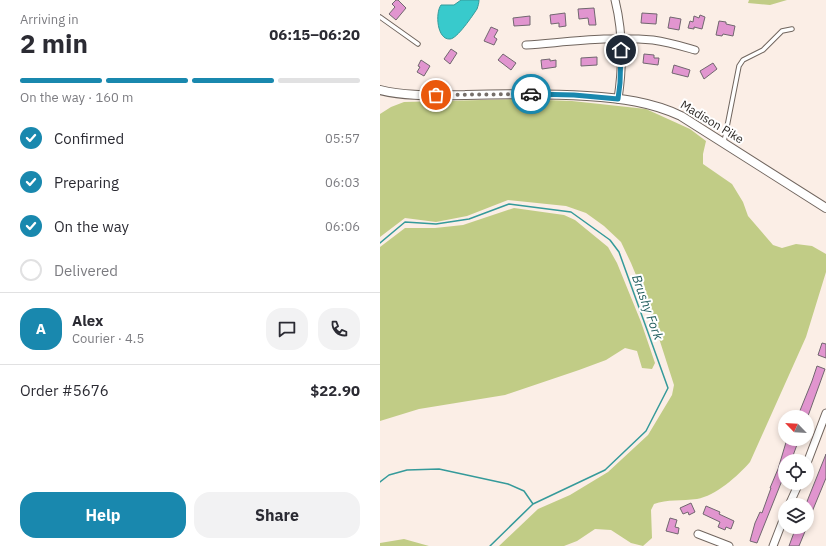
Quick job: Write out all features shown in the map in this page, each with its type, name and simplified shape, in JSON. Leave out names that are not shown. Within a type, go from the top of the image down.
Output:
[{"type":"street","points":[[615,0],[619,18],[621,39],[621,79],[618,99]]},
{"type":"street","points":[[526,45],[621,39],[661,42],[695,50]]},
{"type":"street","name":"Madison Pike","points":[[380,90],[421,96],[548,94],[618,99],[638,102],[668,110],[681,116],[826,208]]},
{"type":"street","points":[[810,454],[826,413]]},
{"type":"street","points":[[773,546],[778,533]]},
{"type":"street","points":[[698,534],[729,546]]},
{"type":"lane","points":[[380,17],[418,44]]},
{"type":"lane","points":[[724,143],[739,66],[743,60],[763,50],[782,31],[792,29]]},
{"type":"green space","points":[[749,0],[787,0],[770,5],[748,3]]},
{"type":"green space","points":[[519,99],[572,101],[646,109],[690,129],[706,141],[703,154],[703,164],[732,184],[743,202],[748,216],[773,245],[782,248],[796,244],[812,246],[826,254],[826,272],[806,337],[750,462],[726,485],[711,494],[697,499],[664,501],[654,504],[651,510],[652,538],[643,546],[631,543],[611,530],[595,529],[577,541],[564,546],[499,546],[538,509],[570,495],[608,472],[648,435],[672,395],[674,385],[648,304],[621,242],[604,226],[586,213],[566,206],[508,200],[467,216],[436,222],[405,218],[380,237],[380,114],[391,107],[404,102]]},
{"type":"green space","points":[[514,208],[564,215],[575,220],[608,247],[617,263],[641,322],[655,363],[652,369],[642,368],[637,351],[625,348],[606,360],[505,395],[419,409],[380,421],[380,247],[405,228],[435,228],[463,225]]},
{"type":"green space","points":[[404,539],[429,546],[380,546],[380,543]]},
{"type":"water","points":[[461,0],[479,0],[479,3],[477,9],[457,35],[450,39],[446,38],[442,35],[438,25],[439,9],[441,5],[454,5]]},
{"type":"building","points":[[398,0],[406,8],[396,20],[389,14],[395,7],[392,4]]},
{"type":"building","points":[[594,8],[596,25],[589,25],[588,18],[579,19],[578,9]]},
{"type":"building","points":[[565,13],[566,26],[559,27],[559,23],[551,24],[550,15]]},
{"type":"building","points":[[642,13],[657,14],[656,24],[641,23]]},
{"type":"building","points":[[700,15],[705,17],[702,29],[694,27],[694,29],[688,28],[690,21],[693,22],[694,16],[699,18]]},
{"type":"building","points":[[530,16],[530,25],[514,26],[513,18]]},
{"type":"building","points":[[670,17],[681,19],[679,30],[668,28]]},
{"type":"building","points":[[719,21],[735,26],[733,36],[723,34],[722,36],[716,35]]},
{"type":"building","points":[[491,27],[498,30],[494,37],[497,39],[494,45],[484,41]]},
{"type":"building","points":[[451,49],[457,53],[450,64],[444,59]]},
{"type":"building","points":[[503,54],[516,63],[511,70],[498,60]]},
{"type":"building","points":[[644,54],[654,55],[654,58],[659,58],[658,65],[643,63]]},
{"type":"building","points":[[597,57],[597,65],[581,66],[581,58]]},
{"type":"building","points":[[550,59],[550,61],[556,60],[556,67],[542,69],[541,60]]},
{"type":"building","points":[[421,60],[430,66],[424,76],[417,72],[420,67],[418,66]]},
{"type":"building","points":[[713,63],[717,69],[704,79],[700,71]]},
{"type":"building","points":[[674,65],[690,70],[688,77],[672,73]]},
{"type":"building","points":[[822,343],[826,344],[826,358],[818,355]]},
{"type":"building","points":[[817,366],[825,369],[810,410],[800,410]]},
{"type":"building","points":[[785,446],[797,446],[794,454],[782,454]]},
{"type":"building","points":[[826,454],[826,478],[814,507],[814,498],[808,498],[812,490],[814,490],[814,484]]},
{"type":"building","points":[[778,469],[778,490],[757,543],[750,541],[755,523],[760,512],[762,513]]},
{"type":"building","points":[[691,503],[695,512],[689,515],[688,512],[683,514],[680,508]]},
{"type":"building","points":[[706,506],[720,512],[719,514],[734,521],[731,529],[726,527],[725,530],[718,527],[720,522],[703,514]]},
{"type":"building","points":[[670,518],[677,520],[675,527],[679,528],[678,534],[666,531]]},
{"type":"building","points":[[793,534],[804,534],[799,546],[789,546]]},
{"type":"waterway","name":"Brushy Fork","points":[[380,243],[405,222],[436,224],[469,219],[509,204],[571,212],[610,240],[619,252],[668,388],[646,431],[605,470],[533,504],[490,546]]},
{"type":"waterway","points":[[380,482],[389,475],[407,470],[439,469],[508,484],[524,491],[533,504]]},
{"type":"way so far","points":[[436,95],[531,94]]},
{"type":"route","points":[[531,94],[574,95],[618,99],[621,50]]}]
